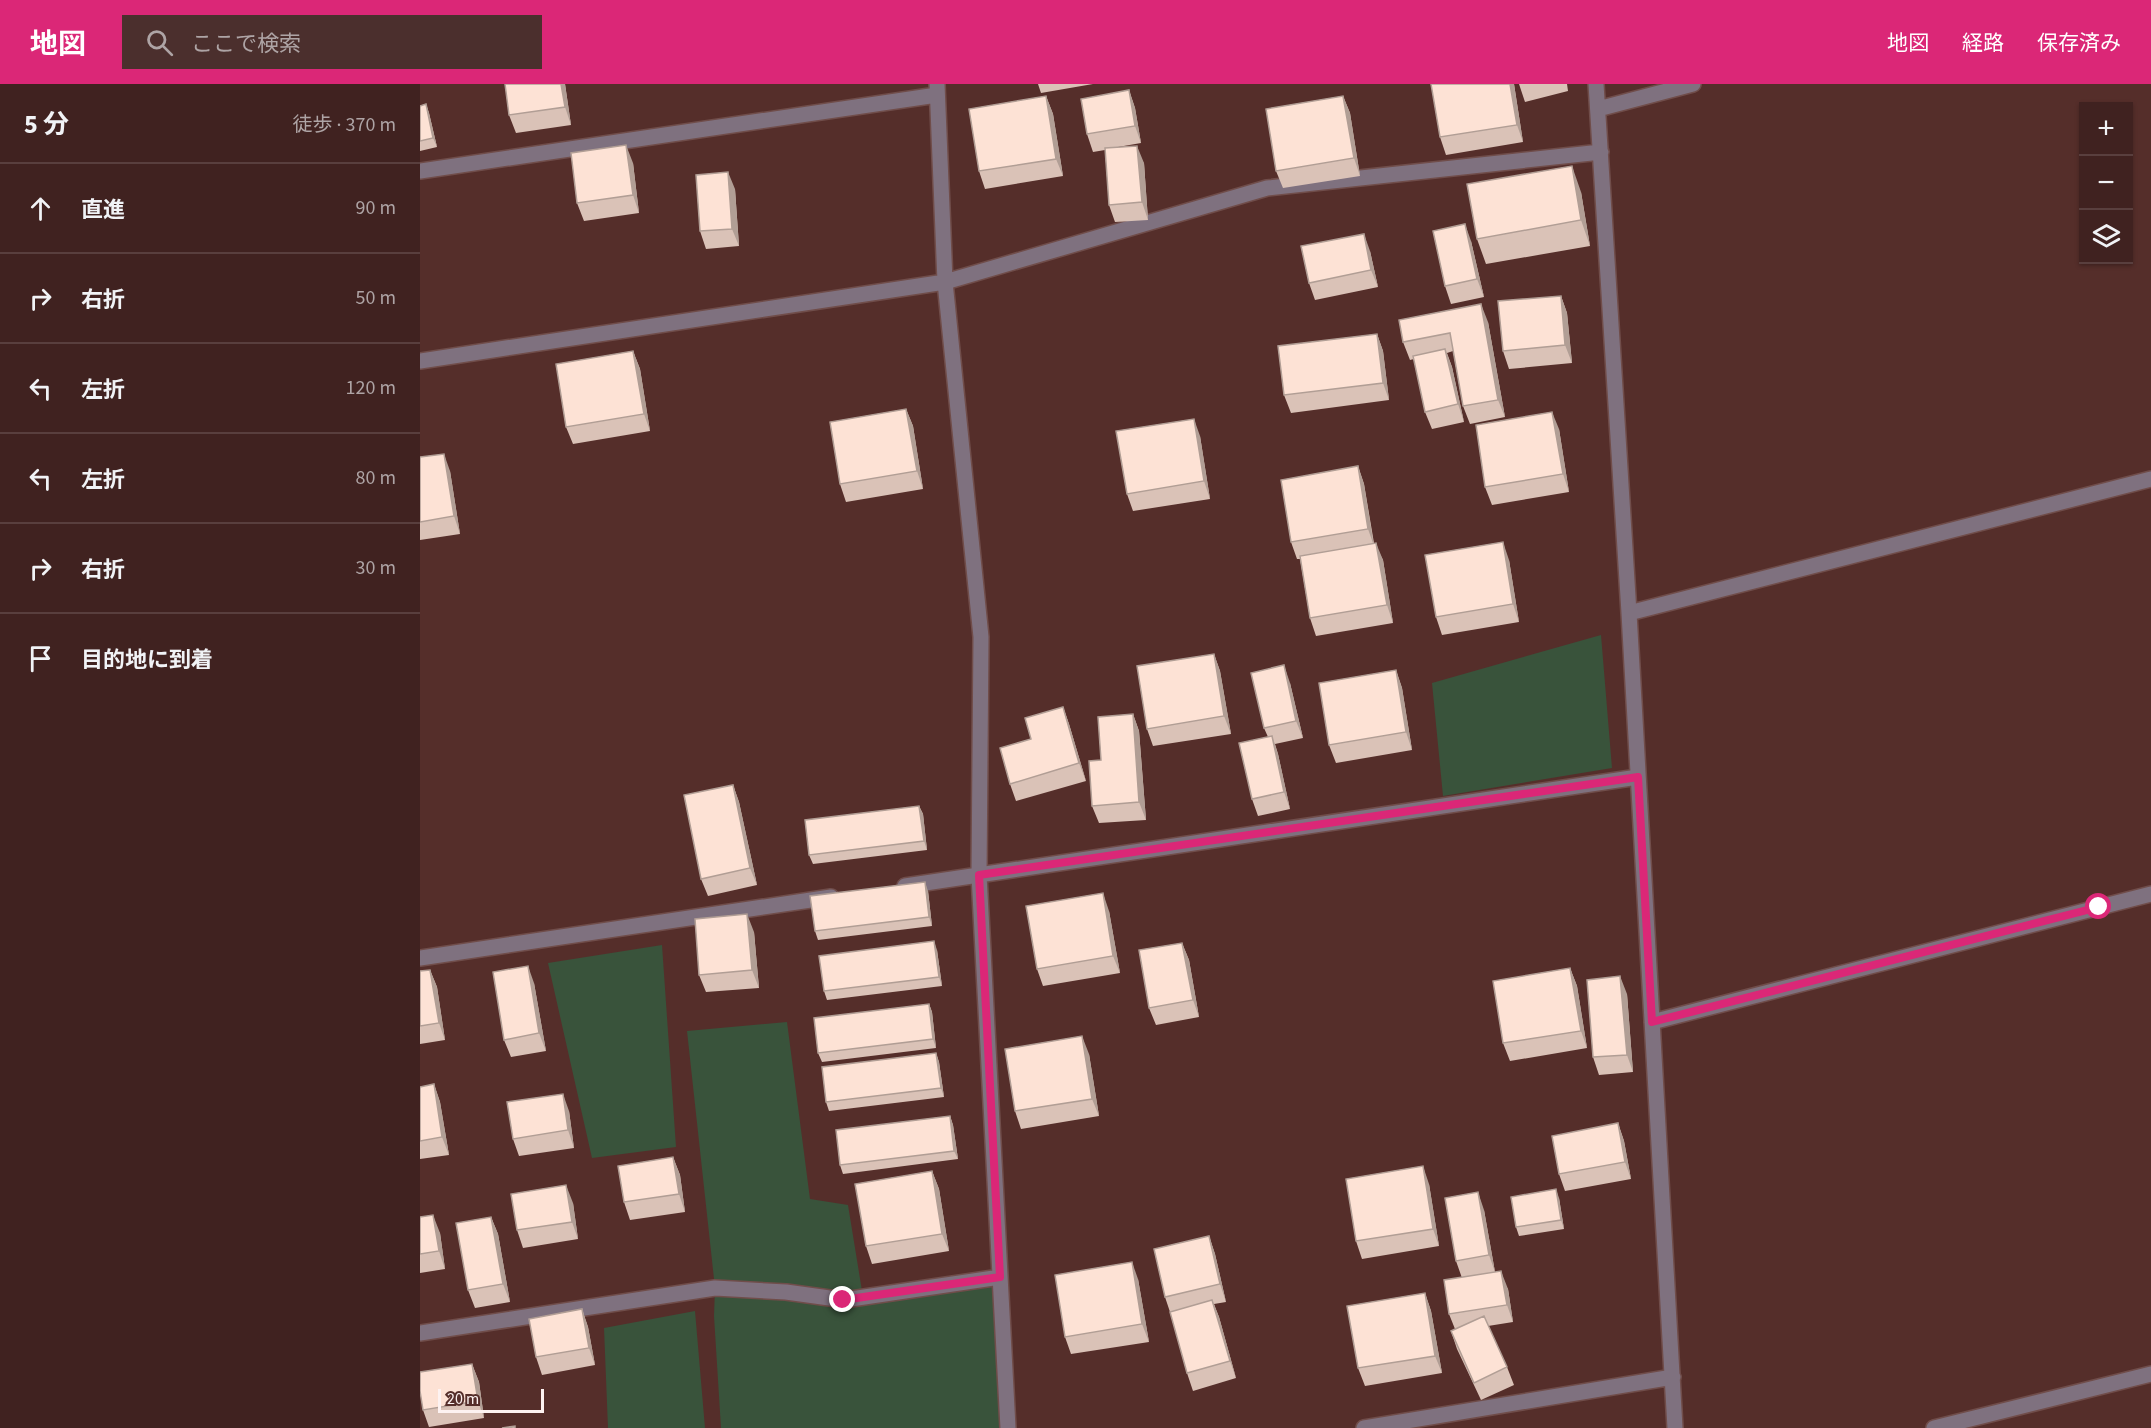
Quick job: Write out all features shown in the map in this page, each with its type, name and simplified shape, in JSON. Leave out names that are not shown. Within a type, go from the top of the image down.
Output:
[{"type":"street","points":[[1596,84],[1629,613],[1675,1428]]},
{"type":"street","points":[[1598,109],[1693,84]]},
{"type":"street","points":[[420,171],[937,89],[945,282],[981,637],[979,875],[1008,1428]]},
{"type":"street","points":[[420,361],[945,282],[1267,188],[1601,152]]},
{"type":"street","points":[[1629,613],[2151,479]]},
{"type":"street","points":[[886,889],[1638,777]]},
{"type":"street","points":[[420,958],[851,894]]},
{"type":"street","points":[[1652,1022],[2151,894]]},
{"type":"street","points":[[420,1333],[715,1288],[786,1292],[843,1300],[1000,1277]]},
{"type":"street","points":[[1934,1428],[2151,1374]]},
{"type":"street","points":[[1364,1428],[1673,1377]]},
{"type":"green space","points":[[1601,635],[1612,768],[1443,796],[1432,683]]},
{"type":"green space","points":[[662,945],[676,1147],[592,1158],[548,963]]},
{"type":"green space","points":[[787,1022],[810,1199],[848,1205],[863,1297],[1000,1277],[1008,1428],[721,1428],[714,1316],[715,1288],[687,1031]]},
{"type":"green space","points":[[695,1311],[705,1428],[608,1428],[604,1328]]},
{"type":"building","points":[[505,84],[561,84],[565,107],[509,115]]},
{"type":"building","points":[[1431,84],[1510,84],[1517,125],[1440,137]]},
{"type":"building","points":[[1129,90],[1135,126],[1087,134],[1081,99]]},
{"type":"building","points":[[1046,96],[1056,159],[979,171],[969,109]]},
{"type":"building","points":[[1343,96],[1354,158],[1276,171],[1266,109]]},
{"type":"building","points":[[426,104],[433,138],[420,141],[420,106]]},
{"type":"building","points":[[626,145],[633,195],[577,203],[571,153]]},
{"type":"building","points":[[1137,146],[1142,202],[1109,205],[1105,148]]},
{"type":"building","points":[[1572,166],[1581,220],[1477,239],[1467,184]]},
{"type":"building","points":[[728,172],[732,229],[700,231],[696,175]]},
{"type":"building","points":[[1465,224],[1477,279],[1445,286],[1433,231]]},
{"type":"building","points":[[1364,234],[1371,270],[1309,283],[1301,246]]},
{"type":"building","points":[[1561,296],[1565,345],[1503,351],[1498,301]]},
{"type":"building","points":[[1481,304],[1498,400],[1463,406],[1450,333],[1403,342],[1399,320]]},
{"type":"building","points":[[1377,334],[1383,383],[1284,395],[1278,346]]},
{"type":"building","points":[[1445,349],[1458,404],[1425,412],[1413,356]]},
{"type":"building","points":[[633,351],[644,414],[566,427],[556,364]]},
{"type":"building","points":[[906,409],[917,471],[840,484],[830,422]]},
{"type":"building","points":[[1552,412],[1563,474],[1485,487],[1476,425]]},
{"type":"building","points":[[1194,419],[1204,481],[1127,494],[1116,431]]},
{"type":"building","points":[[444,454],[454,516],[420,522],[420,457]]},
{"type":"building","points":[[1358,466],[1368,529],[1291,542],[1281,480]]},
{"type":"building","points":[[1503,542],[1513,604],[1436,617],[1425,555]]},
{"type":"building","points":[[1376,543],[1387,605],[1310,618],[1300,556]]},
{"type":"building","points":[[1214,654],[1224,716],[1147,729],[1137,666]]},
{"type":"building","points":[[1284,665],[1296,721],[1264,728],[1251,673]]},
{"type":"building","points":[[1396,670],[1406,732],[1329,745],[1319,683]]},
{"type":"building","points":[[1063,707],[1079,763],[1010,784],[1000,748],[1031,739],[1025,718]]},
{"type":"building","points":[[1133,714],[1139,802],[1092,806],[1089,761],[1101,760],[1098,717]]},
{"type":"building","points":[[1272,736],[1284,792],[1252,799],[1239,743]]},
{"type":"building","points":[[733,785],[750,868],[701,879],[684,795]]},
{"type":"building","points":[[919,806],[924,841],[809,855],[805,820]]},
{"type":"building","points":[[925,882],[929,917],[815,931],[810,896]]},
{"type":"building","points":[[1103,893],[1113,956],[1037,969],[1026,906]]},
{"type":"building","points":[[747,914],[752,970],[699,975],[695,919]]},
{"type":"building","points":[[934,941],[939,977],[824,991],[819,956]]},
{"type":"building","points":[[1182,943],[1193,1000],[1149,1008],[1139,950]]},
{"type":"building","points":[[528,966],[539,1033],[504,1040],[493,972]]},
{"type":"building","points":[[1570,968],[1581,1031],[1503,1043],[1493,981]]},
{"type":"building","points":[[430,970],[439,1023],[420,1026],[420,971]]},
{"type":"building","points":[[1620,976],[1627,1055],[1593,1057],[1587,980]]},
{"type":"building","points":[[929,1004],[933,1039],[818,1053],[814,1018]]},
{"type":"building","points":[[1082,1036],[1092,1099],[1015,1111],[1005,1049]]},
{"type":"building","points":[[936,1053],[941,1088],[826,1102],[822,1067]]},
{"type":"building","points":[[434,1084],[442,1137],[420,1141],[420,1087]]},
{"type":"building","points":[[563,1094],[568,1130],[513,1139],[507,1102]]},
{"type":"building","points":[[950,1116],[954,1151],[840,1165],[836,1130]]},
{"type":"building","points":[[1618,1123],[1625,1162],[1559,1174],[1552,1136]]},
{"type":"building","points":[[673,1157],[679,1194],[624,1202],[618,1166]]},
{"type":"building","points":[[1423,1166],[1433,1229],[1356,1241],[1346,1179]]},
{"type":"building","points":[[932,1171],[942,1234],[866,1246],[855,1184]]},
{"type":"building","points":[[566,1185],[572,1222],[517,1230],[511,1194]]},
{"type":"building","points":[[1556,1189],[1561,1220],[1516,1227],[1511,1197]]},
{"type":"building","points":[[1478,1192],[1489,1255],[1456,1261],[1445,1198]]},
{"type":"building","points":[[433,1215],[439,1251],[420,1254],[420,1217]]},
{"type":"building","points":[[491,1217],[503,1284],[468,1290],[456,1223]]},
{"type":"building","points":[[1209,1236],[1220,1284],[1165,1297],[1154,1249]]},
{"type":"building","points":[[1132,1262],[1142,1324],[1065,1337],[1055,1275]]},
{"type":"building","points":[[1501,1271],[1507,1305],[1449,1314],[1444,1280]]},
{"type":"building","points":[[1425,1293],[1435,1356],[1358,1368],[1347,1306]]},
{"type":"building","points":[[1212,1300],[1230,1361],[1187,1373],[1170,1312]]},
{"type":"building","points":[[582,1309],[589,1348],[536,1357],[529,1319]]},
{"type":"building","points":[[1484,1316],[1507,1367],[1474,1383],[1451,1331]]},
{"type":"building","points":[[472,1364],[478,1401],[423,1410],[420,1372]]},
{"type":"route","points":[[843,1300],[1000,1277],[979,875],[1638,777],[1652,1022],[2099,907]]}]
